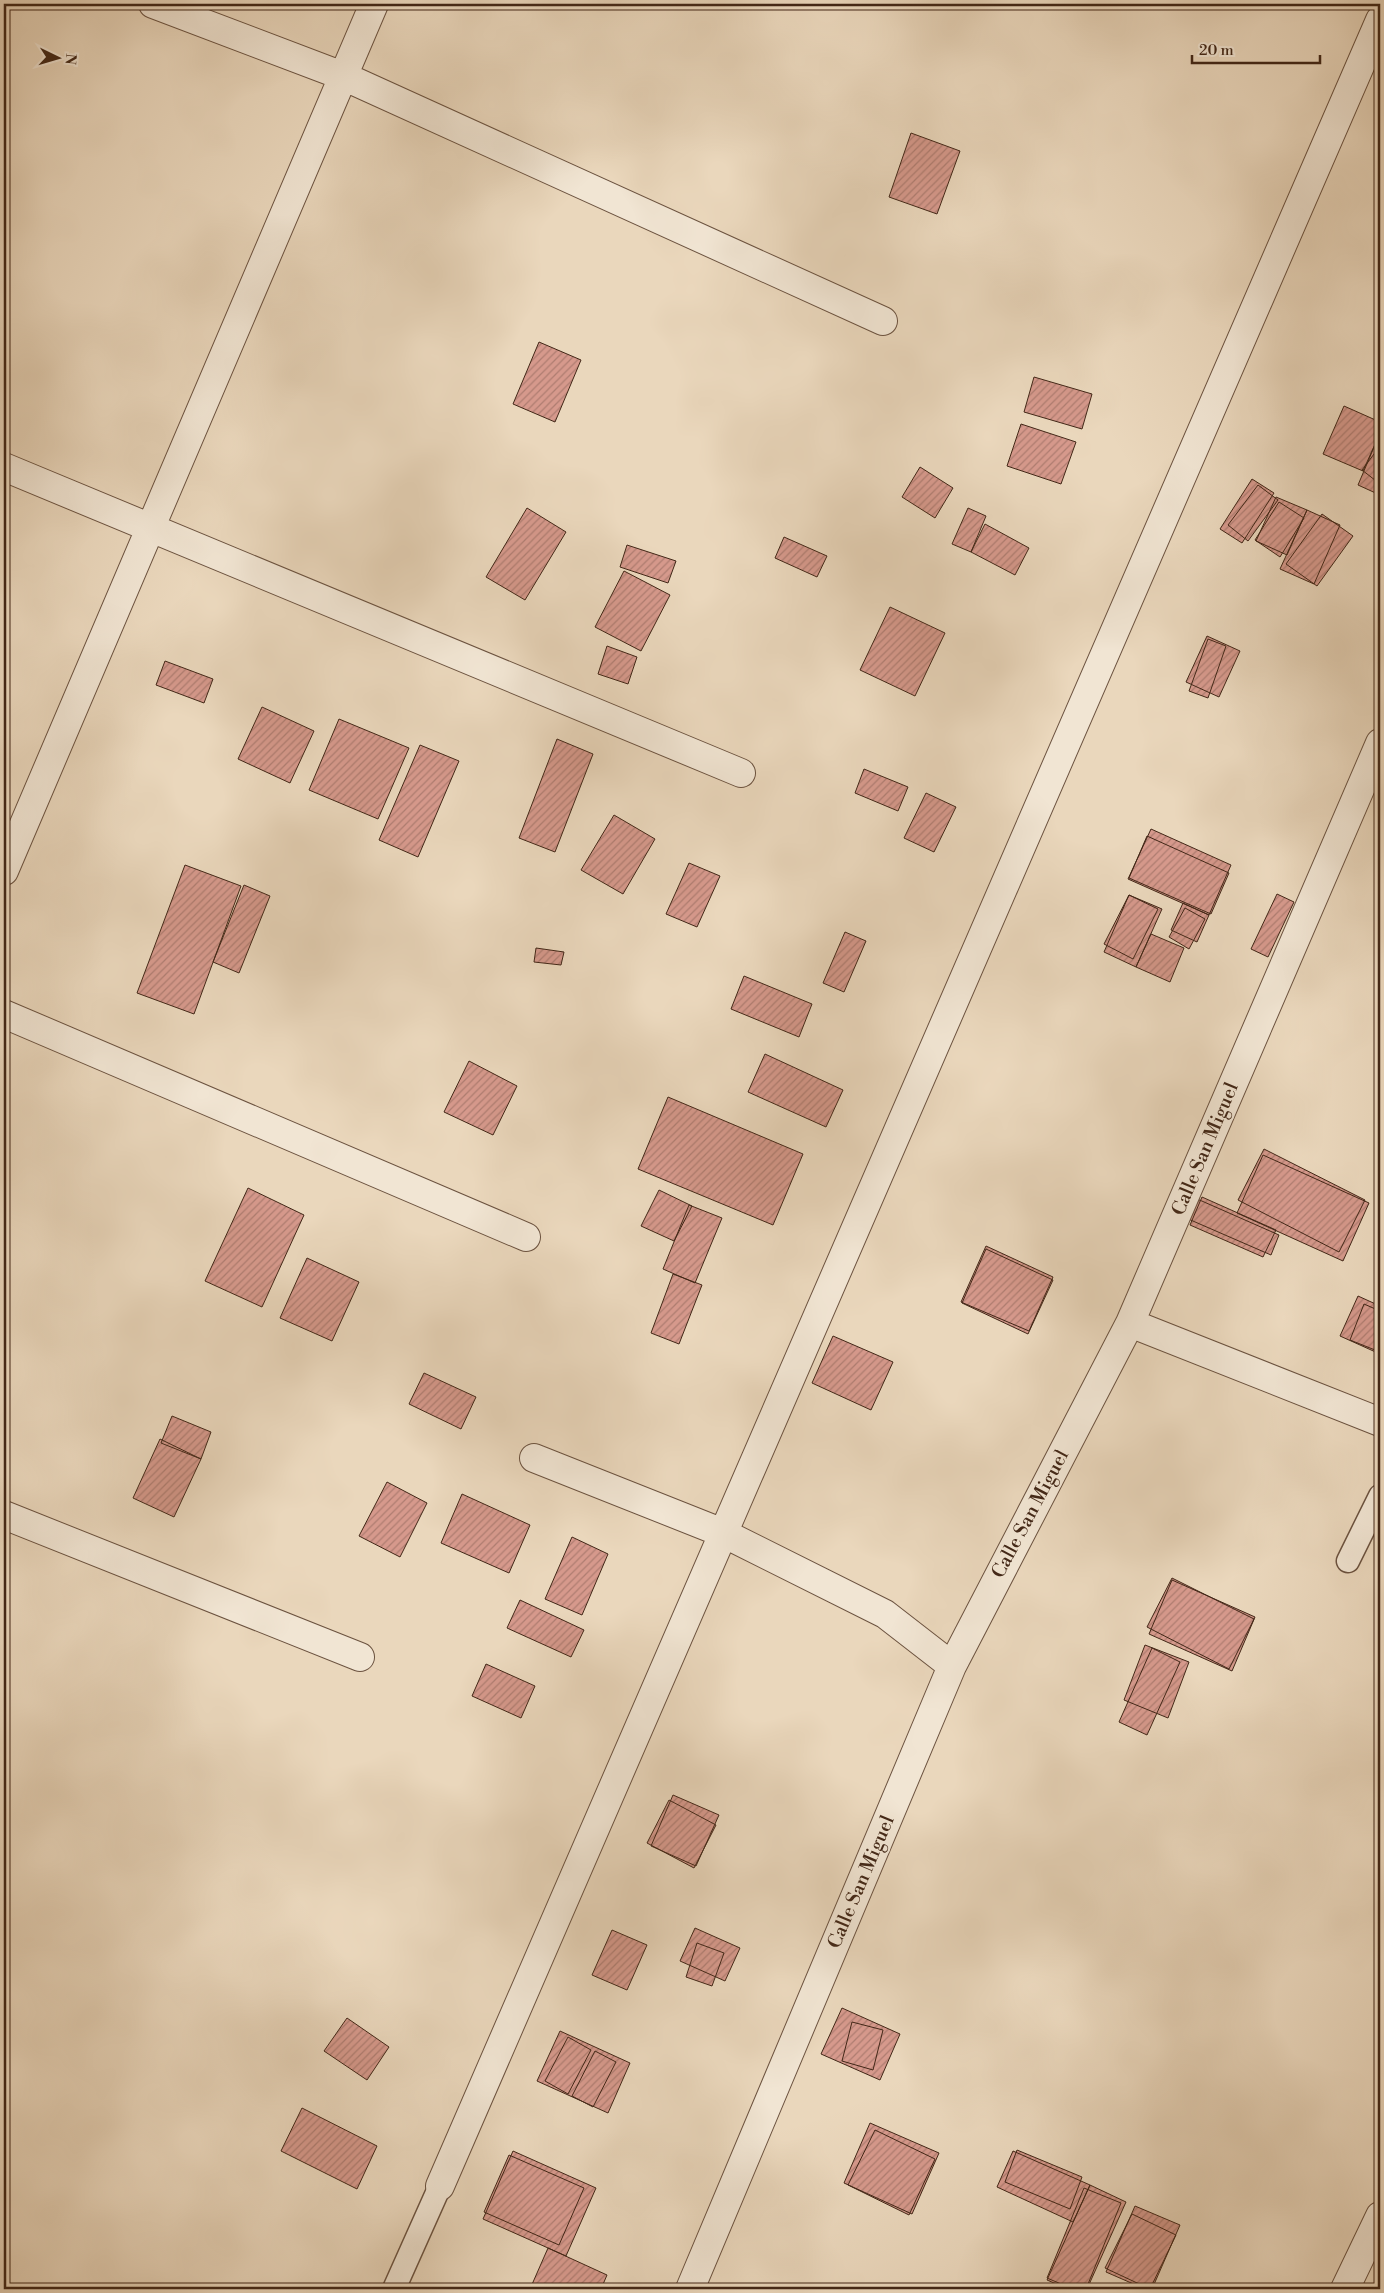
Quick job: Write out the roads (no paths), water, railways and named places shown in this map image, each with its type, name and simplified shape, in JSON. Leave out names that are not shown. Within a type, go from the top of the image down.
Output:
[{"type":"street","points":[[153,4],[343,76],[884,321]]},
{"type":"street","points":[[4,871],[374,4]]},
{"type":"street","points":[[440,2186],[1380,20]]},
{"type":"street","points":[[4,467],[742,773]]},
{"type":"street","name":"Calle San Miguel","points":[[690,2289],[952,1666],[1130,1323],[1380,743]]},
{"type":"street","points":[[4,1014],[526,1237]]},
{"type":"street","points":[[1130,1323],[1380,1422]]},
{"type":"street","points":[[534,1458],[723,1533],[885,1614],[952,1666]]},
{"type":"street","points":[[4,1515],[360,1657]]},
{"type":"street","points":[[1345,2289],[1380,2216]]},
{"type":"lane","points":[[1348,1561],[1380,1496]]},
{"type":"lane","points":[[394,2289],[440,2186]]}]
